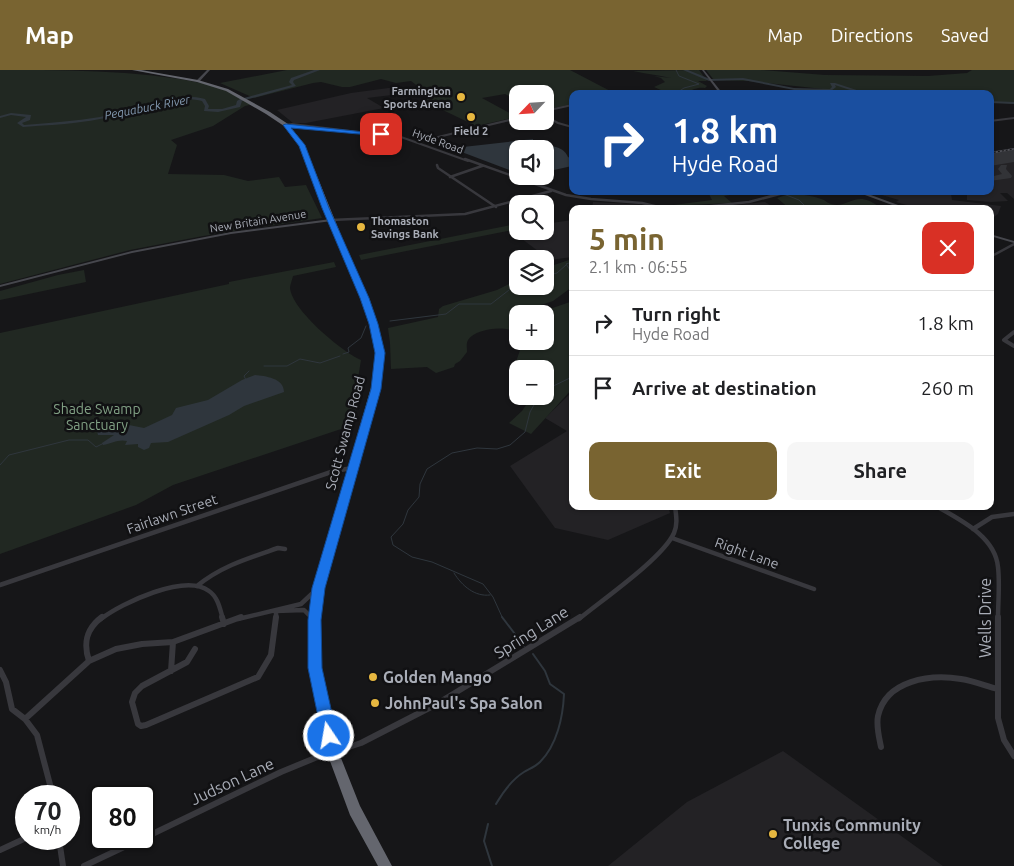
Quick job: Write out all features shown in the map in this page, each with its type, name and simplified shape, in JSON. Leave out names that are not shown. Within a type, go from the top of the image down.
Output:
[{"type":"highway","name":"Scott Swamp Road","points":[[134,70],[198,81],[222,88],[247,100],[286,125],[302,145],[374,324],[380,353],[376,389],[319,588],[314,620],[315,668],[333,754],[355,810],[385,866]]},
{"type":"highway","points":[[205,74],[208,81],[222,88]]},
{"type":"main road","points":[[714,84],[719,90]]},
{"type":"street","points":[[198,81],[209,70]]},
{"type":"street","points":[[703,70],[714,84]]},
{"type":"street","points":[[554,109],[569,106]]},
{"type":"street","points":[[994,120],[1014,118]]},
{"type":"street","points":[[417,142],[509,120]]},
{"type":"street","points":[[554,121],[569,126]]},
{"type":"street","name":"Hyde Road","points":[[286,125],[381,134],[417,142],[551,191],[582,199],[643,202],[654,205]]},
{"type":"street","points":[[437,165],[438,168],[450,177],[496,207]]},
{"type":"street","points":[[450,177],[482,166]]},
{"type":"street","name":"New Britain Avenue","points":[[0,286],[132,252],[219,235],[331,220],[451,215],[474,212],[551,191]]},
{"type":"street","points":[[718,205],[753,201],[778,195]]},
{"type":"street","points":[[867,195],[896,205]]},
{"type":"street","points":[[994,236],[1014,243]]},
{"type":"street","points":[[994,255],[1014,243]]},
{"type":"street","points":[[1014,332],[1004,340],[1014,346]]},
{"type":"street","name":"Fairlawn Street","points":[[0,585],[334,471],[352,468]]},
{"type":"street","points":[[672,538],[677,524],[675,510]]},
{"type":"street","name":"Wells Drive","points":[[942,510],[973,529],[990,546],[995,555],[998,566],[998,689],[1000,729],[1014,756]]},
{"type":"street","points":[[973,529],[992,517],[1014,514]]},
{"type":"street","name":"Right Lane","points":[[672,538],[814,589]]},
{"type":"street","name":"Spring Lane","points":[[333,754],[361,743],[435,705],[572,624],[658,555],[672,538]]},
{"type":"street","points":[[197,586],[213,573],[228,565],[278,548],[285,549]]},
{"type":"street","points":[[89,661],[85,654],[85,641],[92,627],[104,615],[120,606],[168,588],[182,585],[207,589],[215,597],[224,624]]},
{"type":"street","points":[[276,611],[283,607],[300,604],[319,588]]},
{"type":"street","points":[[25,719],[89,661],[116,649],[173,642],[242,617],[276,611],[304,610],[314,620]]},
{"type":"street","points":[[195,649],[187,662],[142,686],[135,693],[132,702],[138,724],[141,726],[258,677],[263,672],[269,657],[275,633],[276,611]]},
{"type":"street","points":[[171,672],[173,642]]},
{"type":"street","points":[[0,670],[6,682],[9,703],[12,709],[25,719],[37,735],[50,785]]},
{"type":"street","points":[[881,747],[878,726],[881,709],[892,694],[907,683],[942,677],[969,680],[998,689]]},
{"type":"street","name":"Judson Lane","points":[[155,832],[281,772],[315,758],[333,754]]},
{"type":"street","points":[[0,850],[15,843]]},
{"type":"street","points":[[61,850],[63,866]]},
{"type":"street","name":"Judson Lane","points":[[84,866],[117,850]]},
{"type":"shaded area","points":[[396,87],[408,93],[367,98],[384,108],[306,123],[293,123],[277,110],[351,93]]},
{"type":"shaded area","points":[[509,142],[509,170],[459,151],[463,147]]},
{"type":"shaded area","points":[[554,146],[566,153],[569,158],[569,167],[554,170]]},
{"type":"shaded area","points":[[1014,150],[1014,199],[1007,193],[1000,193],[1008,201],[967,200],[967,195],[994,195],[994,153]]},
{"type":"shaded area","points":[[882,195],[951,195],[952,200],[993,205],[907,205],[896,202],[899,200]]},
{"type":"shaded area","points":[[593,202],[647,205],[593,205]]},
{"type":"shaded area","points":[[765,202],[770,205],[738,205]]},
{"type":"shaded area","points":[[994,205],[1001,206],[998,214],[994,217]]},
{"type":"shaded area","points":[[569,220],[569,257],[554,259],[554,250],[537,250],[523,240],[554,240],[554,223]]},
{"type":"shaded area","points":[[255,375],[269,377],[277,381],[283,387],[284,392],[244,406],[229,415],[168,442],[151,443],[149,448],[144,450],[138,447],[138,444],[125,445],[127,441],[103,445],[102,443],[114,435],[98,435],[97,431],[99,429],[117,432],[124,424],[144,428],[172,415],[176,408],[208,400],[242,380]]},
{"type":"shaded area","points":[[569,395],[569,510],[669,510],[670,513],[608,540],[555,528],[510,466],[567,431],[545,418]]},
{"type":"shaded area","name":"Tunxis Community College","points":[[783,751],[943,866],[608,866],[687,802]]},
{"type":"green space","points":[[0,70],[139,74],[193,81],[229,91],[254,104],[245,106],[213,126],[171,140],[177,145],[168,174],[224,175],[248,181],[279,177],[285,187],[306,185],[322,218],[203,236],[130,250],[0,284]]},
{"type":"green space","name":"Farmington Sports Arena","points":[[287,70],[570,70],[608,90],[569,90],[569,105],[554,108],[554,85],[509,85],[509,96],[505,94],[482,98],[509,113],[509,119],[476,126],[422,100],[433,98],[411,81],[396,83],[381,79],[350,87],[321,82],[254,98],[220,83]]},
{"type":"green space","points":[[699,70],[707,81],[698,81],[707,86],[692,90],[662,90],[654,87],[665,82],[661,78],[654,76],[671,78],[633,71]]},
{"type":"green space","points":[[706,70],[761,70],[825,75],[928,76],[967,73],[972,70],[1014,70],[1014,104],[994,102],[994,90],[832,90],[748,81],[714,80]]},
{"type":"green space","points":[[710,195],[730,195],[724,196],[732,203],[674,205],[712,200]]},
{"type":"green space","points":[[786,195],[802,195],[837,205],[785,205],[777,198]]},
{"type":"green space","points":[[858,199],[876,205],[837,205]]},
{"type":"green space","points":[[509,226],[509,231],[361,260],[359,255]]},
{"type":"green space","points":[[569,260],[569,289],[553,301],[541,305],[509,305],[509,330],[484,330],[472,336],[467,341],[467,352],[454,367],[436,373],[427,367],[391,369],[388,328],[438,317],[439,309],[443,306],[497,290],[509,284],[509,295],[554,295],[554,265]]},
{"type":"green space","name":"Shade Swamp Sanctuary","points":[[334,262],[336,267],[293,276],[290,288],[299,307],[308,318],[330,339],[361,360],[354,403],[359,402],[350,426],[173,485],[136,505],[0,554],[0,333],[229,284],[229,282]]},
{"type":"green space","points":[[84,270],[86,282],[0,300],[0,291]]},
{"type":"green space","points":[[569,302],[569,392],[531,434],[509,423],[526,405],[554,405],[554,360],[517,360],[520,350],[554,350],[554,308]]},
{"type":"waterway","name":"Pequabuck River","points":[[0,117],[11,114],[29,116],[28,119],[19,123],[23,126],[72,122],[100,118],[184,98],[204,100],[207,106],[206,110],[222,111],[238,106],[241,100],[295,85],[291,82],[292,79],[318,70]]},
{"type":"waterway","name":"Pequabuck River","points":[[646,70],[659,70]]},
{"type":"waterway","points":[[676,70],[679,76],[699,84],[681,90]]},
{"type":"waterway","name":"Pequabuck River","points":[[685,70],[709,80],[743,79],[794,89],[831,90]]},
{"type":"waterway","name":"Pequabuck River","points":[[831,90],[834,87],[831,84],[835,84],[854,90]]},
{"type":"waterway","name":"Pequabuck River","points":[[994,102],[1014,103]]},
{"type":"waterway","points":[[786,195],[799,200],[804,205]]},
{"type":"waterway","points":[[569,263],[566,264],[569,268]]},
{"type":"waterway","points":[[554,274],[566,265]]},
{"type":"waterway","points":[[390,321],[446,314],[459,304],[491,304],[509,290]]},
{"type":"waterway","points":[[343,354],[349,352],[348,348],[361,338],[366,326]]},
{"type":"waterway","points":[[264,366],[287,366],[300,359],[320,363],[340,356]]},
{"type":"waterway","points":[[246,380],[244,376],[249,371]]},
{"type":"waterway","points":[[554,386],[569,378]]},
{"type":"waterway","points":[[502,617],[493,597],[483,584],[432,562],[412,557],[393,545],[391,537],[403,524],[408,510],[419,497],[420,484],[427,469],[452,453],[477,448],[497,449],[510,445],[525,432],[530,412],[534,405]]},
{"type":"waterway","points":[[0,465],[9,455],[69,440],[88,440],[96,447],[104,443]]},
{"type":"waterway","points":[[454,573],[469,590],[479,594],[490,595]]},
{"type":"waterway","points":[[502,617],[524,646]]},
{"type":"waterway","points":[[496,804],[511,782],[538,764],[546,755],[558,730],[564,694],[550,684],[545,671],[533,654]]},
{"type":"waterway","points":[[488,824],[484,841],[492,866]]},
{"type":"taxiway","points":[[994,178],[1008,176],[1002,169],[1004,167]]},
{"type":"runway","points":[[994,159],[1014,156]]},
{"type":"railway","points":[[994,152],[1014,149]]},
{"type":"place","name":"Farmington Sports Arena","points":[[461,97]]},
{"type":"place","name":"Field 2","points":[[471,117]]},
{"type":"place","name":"Thomaston Savings Bank","points":[[361,227]]},
{"type":"place","name":"Golden Mango","points":[[373,677]]},
{"type":"place","name":"JohnPaul's Spa Salon","points":[[375,703]]},
{"type":"place","name":"Tunxis Community College","points":[[773,834]]},
{"type":"route","points":[[329,736],[315,668],[314,620],[319,588],[376,389],[380,353],[374,324],[365,298],[326,208],[302,145],[286,125],[292,124],[381,134]]}]
